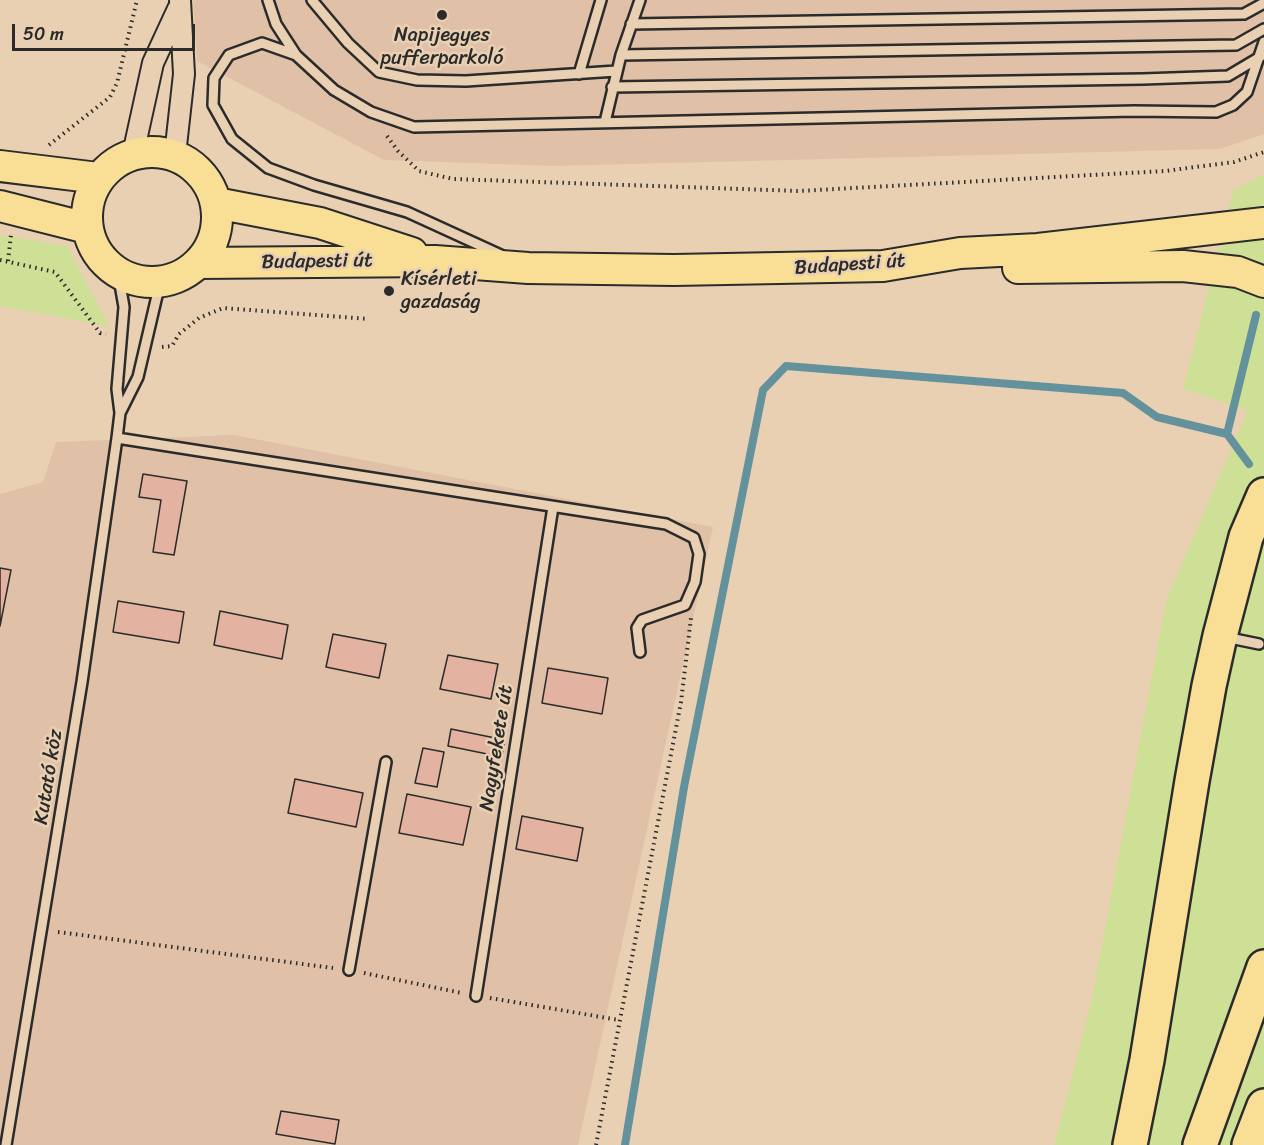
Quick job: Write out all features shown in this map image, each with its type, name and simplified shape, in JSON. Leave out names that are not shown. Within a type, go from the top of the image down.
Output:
[{"type":"highway","points":[[1130,1145],[1147,1060],[1192,781],[1220,636],[1246,537],[1264,495]]},
{"type":"highway","points":[[1200,1145],[1264,967]]},
{"type":"highway","points":[[1250,1145],[1264,1106]]},
{"type":"main road","points":[[154,151],[176,155],[194,166],[208,183],[216,203],[217,225],[211,246],[199,263],[181,276],[160,283],[138,282],[118,273],[101,259],[87,228],[89,198],[98,178],[114,163],[133,154],[154,151]]},
{"type":"main road","points":[[0,166],[98,178]]},
{"type":"main road","name":"Budapesti út","points":[[216,203],[320,223],[435,261]]},
{"type":"main road","points":[[7,208],[87,228]]},
{"type":"main road","name":"Budapesti út","points":[[199,263],[435,261],[528,268],[674,270],[883,266],[960,253],[1038,249],[1264,223]]},
{"type":"main road","points":[[883,266],[946,270],[1183,266],[1238,272],[1264,282]]},
{"type":"street","points":[[133,154],[153,63],[180,4]]},
{"type":"street","points":[[176,155],[184,74],[180,4]]},
{"type":"lane","points":[[268,0],[276,24],[296,55],[334,90],[371,112],[414,127],[1134,111],[1216,112],[1233,105],[1247,92],[1264,42]]},
{"type":"lane","points":[[312,0],[348,43],[379,72],[417,80],[466,81],[616,71]]},
{"type":"lane","points":[[579,74],[601,0]]},
{"type":"lane","points":[[605,122],[616,71],[640,0]]},
{"type":"lane","points":[[631,24],[1244,14],[1264,3]]},
{"type":"lane","points":[[621,55],[1236,45],[1264,29]]},
{"type":"lane","points":[[296,55],[262,43],[230,55],[214,78],[213,105],[232,139],[268,168],[314,185],[407,212],[528,268]]},
{"type":"lane","points":[[612,87],[1228,76],[1260,57]]},
{"type":"lane","name":"Kutató köz","points":[[6,1145],[82,682],[117,438],[120,413],[117,389],[124,308],[118,273]]},
{"type":"lane","name":"Kutató köz","points":[[120,413],[138,376],[160,283]]},
{"type":"lane","points":[[117,438],[666,524],[694,538],[699,554],[695,582],[684,605],[642,620],[637,628],[640,652]]},
{"type":"lane","name":"Nagyfekete út","points":[[476,996],[553,507]]},
{"type":"lane","points":[[1220,636],[1259,644]]},
{"type":"lane","points":[[349,970],[386,762]]},
{"type":"path","points":[[30,170],[35,149],[46,148],[110,97],[117,84],[137,0]]},
{"type":"path","points":[[371,112],[398,151],[419,171],[453,179],[799,191],[1166,171],[1234,162],[1264,152]]},
{"type":"path","points":[[7,208],[8,261]]},
{"type":"path","points":[[0,260],[55,272],[99,333],[122,336]]},
{"type":"path","points":[[145,345],[154,348],[172,346],[179,334],[199,318],[224,308],[369,319]]},
{"type":"path","points":[[596,1145],[681,702],[695,582]]},
{"type":"shaded area","points":[[193,0],[1264,0],[1264,134],[1220,149],[553,166],[384,160],[197,61]]},
{"type":"shaded area","points":[[234,435],[713,527],[578,1145],[0,1145],[0,494],[43,482],[56,442]]},
{"type":"green space","points":[[1264,174],[1264,1145],[1054,1145],[1091,1004],[1166,601],[1248,410],[1183,389],[1233,191]]},
{"type":"green space","points":[[0,235],[67,246],[109,326],[0,306]]},
{"type":"building","points":[[143,474],[187,481],[174,555],[153,552],[161,500],[139,497]]},
{"type":"building","points":[[0,568],[11,570],[0,626]]},
{"type":"building","points":[[118,601],[184,612],[179,643],[113,632]]},
{"type":"building","points":[[220,611],[288,625],[282,659],[214,645]]},
{"type":"building","points":[[333,634],[386,644],[379,678],[326,667]]},
{"type":"building","points":[[448,655],[498,664],[491,699],[440,689]]},
{"type":"building","points":[[548,668],[608,678],[602,714],[542,703]]},
{"type":"building","points":[[451,729],[505,740],[502,757],[448,746]]},
{"type":"building","points":[[423,748],[444,752],[437,787],[415,783]]},
{"type":"building","points":[[295,779],[363,793],[356,827],[288,813]]},
{"type":"building","points":[[407,794],[471,807],[463,845],[399,833]]},
{"type":"building","points":[[522,816],[583,828],[577,861],[516,849]]},
{"type":"building","points":[[281,1111],[339,1120],[335,1144],[276,1134]]},
{"type":"waterway","points":[[1249,464],[1227,434],[1256,315]]},
{"type":"waterway","points":[[625,1145],[684,787],[763,390],[786,366],[1123,393],[1157,417],[1227,434]]},
{"type":"place","name":"Napijegyes pufferparkoló","points":[[442,15]]},
{"type":"place","name":"Kísérleti gazdaság","points":[[389,291]]}]
